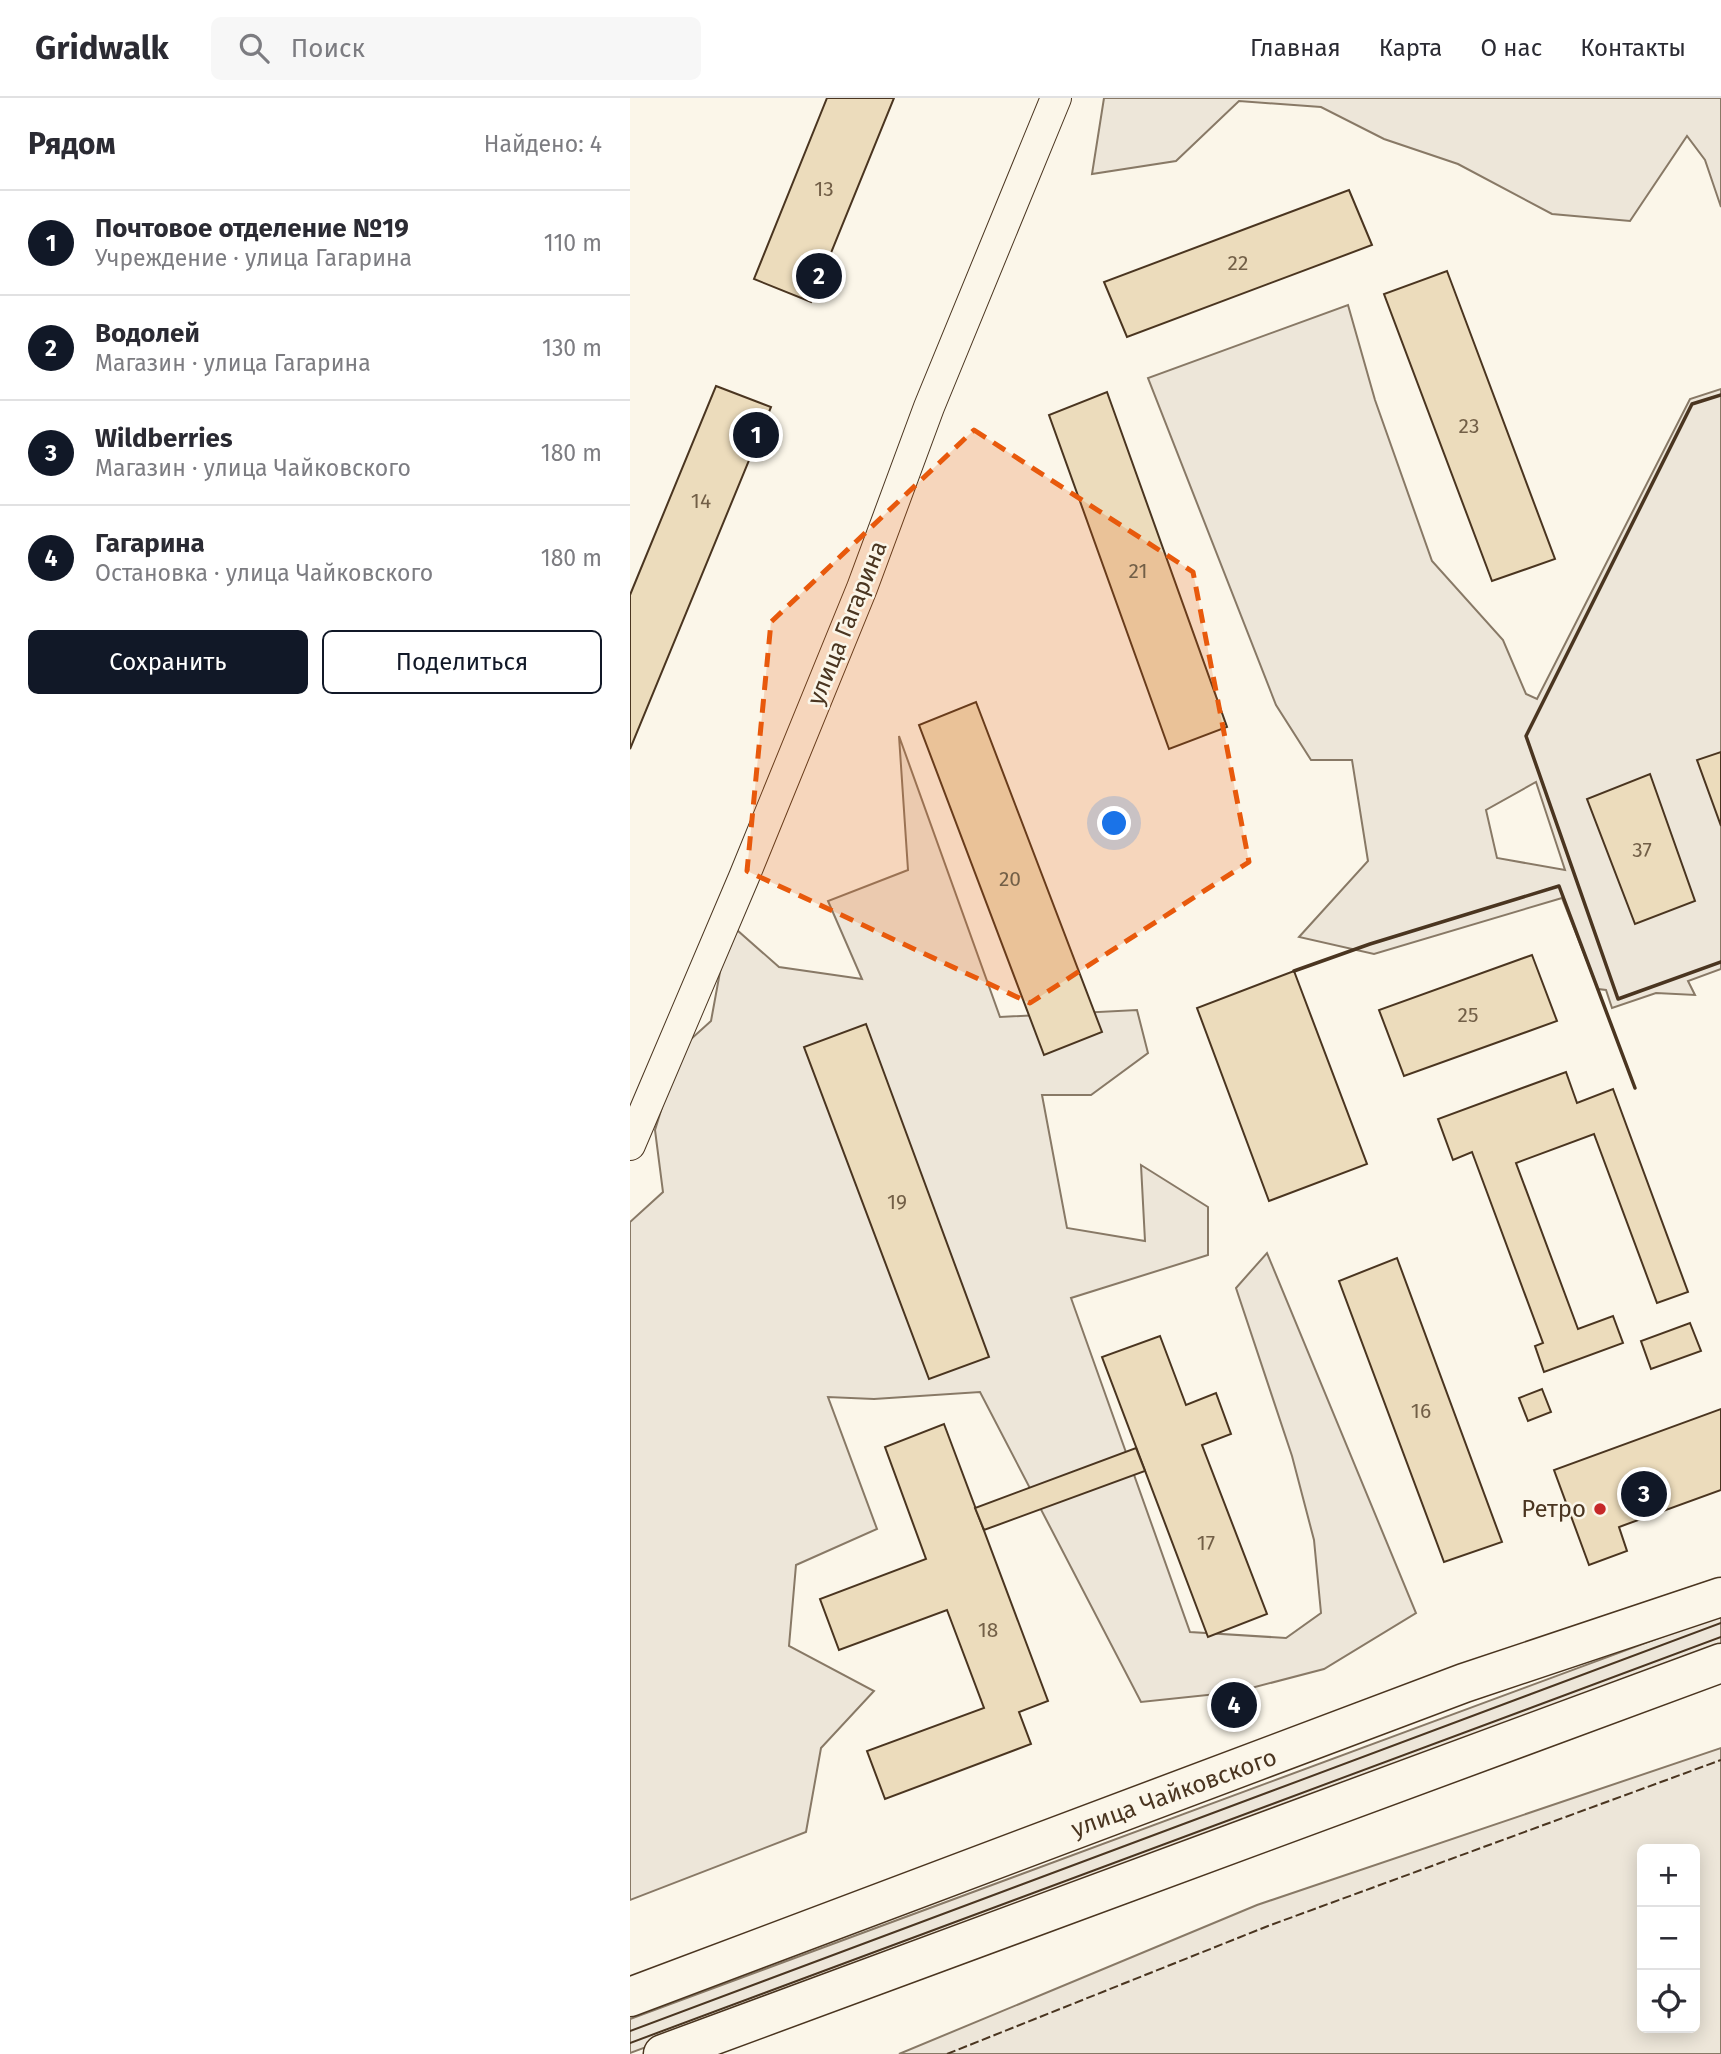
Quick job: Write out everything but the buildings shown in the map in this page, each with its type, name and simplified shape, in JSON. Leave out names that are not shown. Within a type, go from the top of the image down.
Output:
[{"type":"main road","name":"улица Чайковского","points":[[630,1997],[1464,1683],[1721,1597]]},
{"type":"main road","points":[[663,2054],[1721,1663]]},
{"type":"street","name":"улица Гагарина","points":[[630,1145],[862,588],[929,407],[1056,98]]},
{"type":"highlighted area","points":[[974,430],[1193,572],[1249,862],[1030,1003],[747,871],[771,622]]},
{"type":"shaded area","points":[[1104,98],[1721,98],[1721,207],[1705,160],[1687,136],[1630,221],[1552,214],[1458,164],[1384,139],[1321,107],[1239,101],[1176,161],[1092,174]]},
{"type":"shaded area","points":[[1348,305],[1375,400],[1432,561],[1503,640],[1526,694],[1537,699],[1690,399],[1721,389],[1721,969],[1688,981],[1695,995],[1656,993],[1612,1008],[1606,990],[1598,989],[1562,898],[1374,954],[1299,937],[1368,861],[1352,760],[1311,760],[1276,705],[1148,378]],"holes":[[[1536,782],[1565,870],[1497,858],[1486,810]]]},
{"type":"shaded area","points":[[899,736],[1000,1017],[1137,1010],[1148,1053],[1091,1095],[1042,1095],[1067,1228],[1145,1241],[1141,1165],[1208,1207],[1208,1255],[1071,1298],[1190,1632],[1286,1638],[1321,1613],[1314,1540],[1292,1456],[1236,1288],[1267,1253],[1416,1613],[1324,1669],[1236,1692],[1141,1702],[980,1392],[874,1399],[828,1397],[877,1529],[796,1565],[789,1646],[874,1691],[821,1748],[806,1832],[630,1900],[630,1222],[663,1192],[655,1130],[680,1049],[711,1021],[729,923],[779,967],[862,979],[828,901],[908,870]]},
{"type":"shaded area","points":[[1721,1615],[1721,1648],[630,2053],[630,2019]]},
{"type":"shaded area","points":[[1721,1748],[1721,2054],[899,2054],[1257,1905]]},
{"type":"tram line","points":[[630,2031],[1721,1623]]},
{"type":"tram line","points":[[630,2043],[1721,1637]]},
{"type":"fence","points":[[947,2054],[1268,1926],[1721,1760]]},
{"type":"wall","points":[[1721,395],[1692,404],[1526,736],[1618,999],[1721,962]]},
{"type":"wall","points":[[1294,971],[1370,944],[1559,886],[1635,1088]]},
{"type":"place","name":"Водолей","points":[[819,276]]},
{"type":"place","name":"Почтовое отделение №19","points":[[756,435]]},
{"type":"place","name":"Wildberries","points":[[1644,1494]]},
{"type":"place","name":"Ретро","points":[[1600,1509]]},
{"type":"place","name":"Гагарина","points":[[1234,1705]]}]
